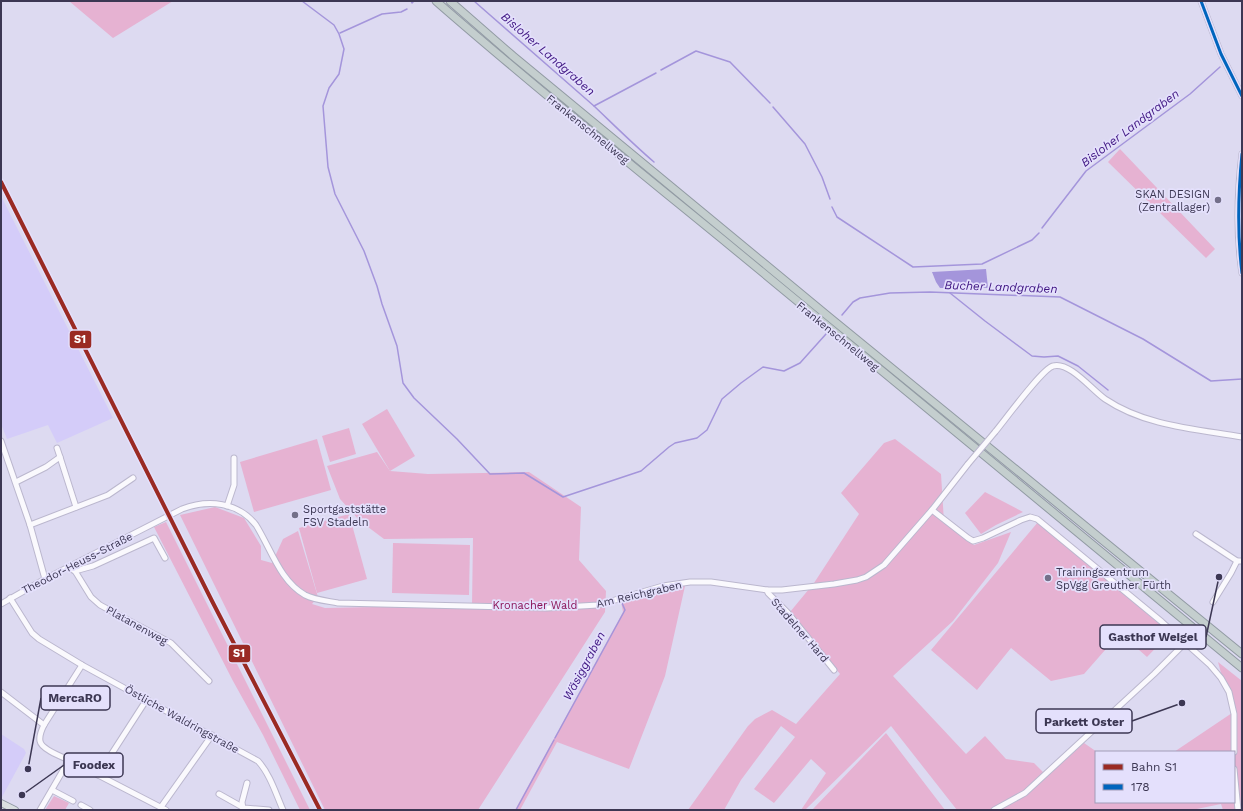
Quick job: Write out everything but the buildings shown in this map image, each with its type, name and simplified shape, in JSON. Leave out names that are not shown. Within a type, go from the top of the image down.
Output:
[{"type":"highway","name":"Frankenschnellweg","points":[[436,1],[524,77],[1071,525],[1242,668]]},
{"type":"highway","name":"Frankenschnellweg","points":[[450,1],[513,56],[829,317],[1242,654]]},
{"type":"main road","points":[[1,803],[15,810]]},
{"type":"street","points":[[1201,1],[1221,54],[1242,96]]},
{"type":"street","points":[[1242,154],[1237,210],[1239,256],[1242,273]]},
{"type":"street","name":"Am Reichgraben","points":[[227,506],[242,512],[252,520],[266,541],[283,575],[306,596],[338,603],[547,608],[598,605],[663,586],[690,582],[711,582],[767,590],[782,590],[834,584],[866,577],[884,565],[932,510],[1042,374],[1053,366],[1061,365],[1070,369],[1104,398],[1141,417],[1172,425],[1242,436]]},
{"type":"street","points":[[1,441],[30,525],[45,579]]},
{"type":"street","points":[[56,448],[76,507]]},
{"type":"street","points":[[16,482],[46,467],[60,457]]},
{"type":"street","points":[[227,506],[234,485],[234,458]]},
{"type":"street","points":[[30,525],[108,495],[133,478]]},
{"type":"street","name":"Theodor-Heuss-Straße","points":[[1,604],[45,579],[72,569],[182,509],[194,504],[206,503],[227,506]]},
{"type":"street","points":[[932,510],[974,541],[1030,517],[1037,519],[1186,642],[1210,665],[1221,678],[1229,692],[1234,714],[1234,751]]},
{"type":"street","points":[[1196,534],[1239,561],[1213,602]]},
{"type":"street","name":"Theodor-Heuss-Straße","points":[[72,569],[93,566],[154,538],[165,558]]},
{"type":"street","name":"Platanenweg","points":[[72,569],[92,597],[100,605],[171,643],[209,681]]},
{"type":"street","name":"Stadelner Hard","points":[[767,590],[768,593],[788,613],[834,670]]},
{"type":"street","name":"Östliche Waldringstraße","points":[[10,598],[32,633],[39,639],[82,665],[147,699],[258,761],[268,775],[283,810]]},
{"type":"street","points":[[994,810],[1025,793],[1154,674],[1186,642]]},
{"type":"street","points":[[82,665],[44,725],[40,741],[43,746],[164,809],[212,735]]},
{"type":"street","points":[[1,692],[44,725]]},
{"type":"street","points":[[98,775],[147,699]]},
{"type":"street","points":[[40,810],[69,760]]},
{"type":"street","points":[[1235,779],[1238,810]]},
{"type":"street","points":[[243,809],[242,802],[247,783]]},
{"type":"street","points":[[52,790],[73,801]]},
{"type":"street","points":[[219,794],[243,809],[270,810]]},
{"type":"street","points":[[81,806],[90,810]]},
{"type":"shaded area","points":[[1,196],[113,418],[57,443],[48,425],[7,439],[1,424]]},
{"type":"shaded area","points":[[986,269],[988,288],[940,288],[932,272]]},
{"type":"shaded area","points":[[1,734],[24,749],[26,753],[2,797],[1,796]]},
{"type":"green space","points":[[69,1],[173,1],[113,38]]},
{"type":"green space","points":[[1120,149],[1215,249],[1206,258],[1108,162]]},
{"type":"green space","points":[[387,409],[415,456],[390,471],[362,424]]},
{"type":"green space","points":[[349,428],[356,454],[330,462],[322,436]]},
{"type":"green space","points":[[317,439],[331,490],[254,512],[240,462]]},
{"type":"green space","points":[[895,439],[941,474],[944,522],[974,545],[1011,532],[998,563],[953,621],[893,676],[966,754],[985,736],[1006,759],[1034,763],[1044,773],[1024,791],[989,810],[957,810],[891,726],[805,810],[801,810],[826,773],[811,759],[774,803],[754,789],[795,737],[781,726],[741,780],[724,810],[688,810],[748,726],[755,719],[772,710],[796,724],[840,674],[790,612],[814,583],[859,514],[841,493],[884,443]]},
{"type":"green space","name":"Kronacher Wald","points":[[377,452],[390,471],[428,474],[529,472],[581,507],[579,560],[606,591],[605,612],[478,810],[325,810],[180,515],[215,507],[244,518],[261,546],[261,560],[272,563],[283,539],[298,531],[318,597],[312,604],[325,608],[472,605],[473,538],[384,539],[360,521],[340,499],[327,466]]},
{"type":"green space","points":[[985,492],[1023,512],[981,534],[965,513]]},
{"type":"green space","points":[[349,514],[367,579],[317,593],[299,528]]},
{"type":"green space","points":[[166,522],[310,810],[300,810],[263,735],[233,681],[154,527]]},
{"type":"green space","name":"Trainingszentrum SpVgg Greuther Fürth","points":[[1038,522],[1170,633],[1147,657],[1120,633],[1084,674],[1051,681],[1011,648],[977,690],[931,650]]},
{"type":"green space","points":[[393,543],[470,545],[469,595],[392,593]]},
{"type":"green space","points":[[685,586],[665,676],[629,769],[557,742],[520,810],[515,810],[623,612],[621,601],[654,591]]},
{"type":"green space","points":[[1218,662],[1242,681],[1242,810],[1223,810],[1221,804],[1192,810],[1000,810],[1026,795],[1084,743],[1096,751],[1095,803],[1235,803],[1235,751],[1175,751],[1232,713]]},
{"type":"green space","points":[[886,733],[945,810],[812,810]]},
{"type":"green space","points":[[54,796],[69,803],[65,810],[45,810]]},
{"type":"waterway","name":"Bucher Landgraben","points":[[302,1],[334,25],[344,49],[339,74],[329,88],[323,106],[328,167],[335,194],[364,251],[377,286],[397,346],[403,383],[414,398],[457,439],[490,474],[524,473],[563,497],[641,471],[675,443],[697,438],[707,430],[722,399],[741,383],[763,367],[784,371],[800,363],[826,334]]},
{"type":"waterway","name":"Bisloher Landgraben","points":[[411,1],[412,3],[414,1]]},
{"type":"waterway","name":"Bisloher Landgraben","points":[[474,1],[594,106],[656,73]]},
{"type":"waterway","name":"Bisloher Landgraben","points":[[340,33],[382,14],[401,12],[407,9]]},
{"type":"waterway","name":"Bisloher Landgraben","points":[[661,70],[696,51],[730,62],[770,103]]},
{"type":"waterway","name":"Bisloher Landgraben","points":[[1042,228],[1086,171],[1190,94],[1220,67]]},
{"type":"waterway","points":[[594,106],[654,162]]},
{"type":"waterway","name":"Bisloher Landgraben","points":[[773,107],[805,144],[822,177],[830,199]]},
{"type":"waterway","name":"Bisloher Landgraben","points":[[832,207],[837,217],[913,267],[982,264],[1032,240],[1039,233]]},
{"type":"waterway","name":"Bucher Landgraben","points":[[842,315],[853,302],[860,298],[890,293],[930,292],[1060,297],[1143,339],[1211,381],[1242,379]]},
{"type":"waterway","points":[[950,293],[1032,356],[1058,356],[1078,366],[1108,390]]},
{"type":"waterway","name":"Wäsiggraben","points":[[555,738],[625,610],[622,603]]},
{"type":"waterway","name":"Wäsiggraben","points":[[516,810],[554,740]]},
{"type":"rail line","name":"S1","points":[[1,182],[212,601],[320,810]]},
{"type":"transit line","name":"178","points":[[1201,1],[1221,54],[1242,96]]},
{"type":"transit line","name":"178","points":[[1242,154],[1239,214],[1239,243],[1242,273]]},
{"type":"place","name":"SKAN DESIGN (Zentrallager)","points":[[1218,200]]},
{"type":"place","name":"Sportgaststätte FSV Stadeln","points":[[295,515]]},
{"type":"place","name":"Gasthof Weigel","points":[[1219,577]]},
{"type":"place","name":"Trainingszentrum SpVgg Greuther Fürth","points":[[1048,578]]},
{"type":"place","name":"Parkett Oster","points":[[1182,703]]},
{"type":"place","name":"MercaRO","points":[[28,769]]},
{"type":"place","name":"Foodex","points":[[22,795]]}]
